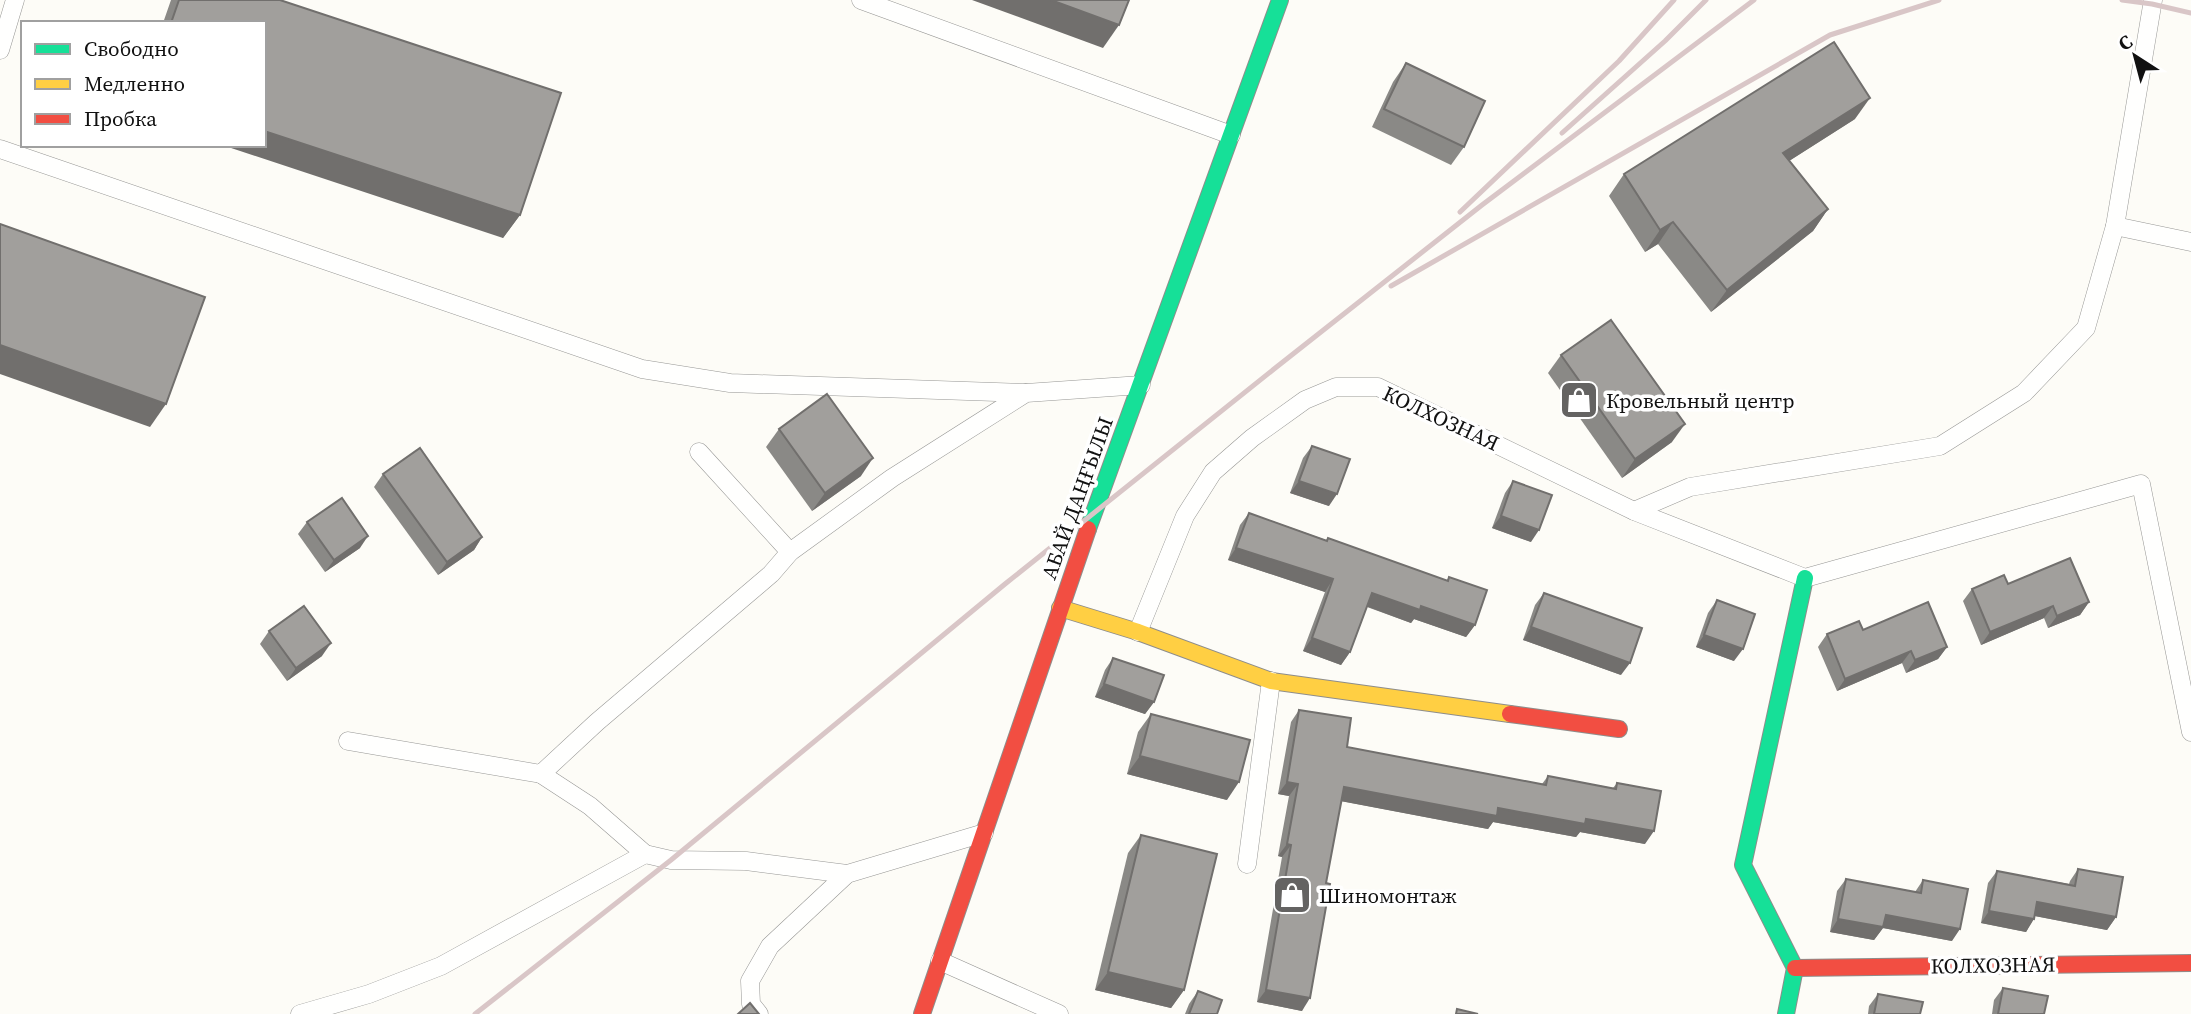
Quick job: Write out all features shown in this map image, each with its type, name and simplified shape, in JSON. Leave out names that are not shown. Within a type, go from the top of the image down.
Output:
[{"type":"street","name":"АБАЙ ДАҢҒЫЛЫ","points":[[922,1014],[1060,608],[1280,0]]},
{"type":"street","points":[[1786,1014],[1795,968],[1743,865],[1805,578]]},
{"type":"street","points":[[1060,608],[1138,632],[1271,681],[1619,729]]},
{"type":"street","name":"КОЛХОЗНАЯ","points":[[1795,968],[2191,963]]},
{"type":"lane","points":[[0,50],[15,0]]},
{"type":"lane","points":[[861,0],[1231,135]]},
{"type":"lane","points":[[1634,511],[1690,487],[1940,446],[2024,393],[2085,328],[2115,226],[2153,0]]},
{"type":"lane","points":[[0,149],[642,369],[730,383],[1026,393],[1141,385]]},
{"type":"lane","points":[[2115,226],[2191,242]]},
{"type":"lane","name":"КОЛХОЗНАЯ","points":[[1138,632],[1185,516],[1213,472],[1252,438],[1305,400],[1336,387],[1378,387],[1634,511],[1805,578]]},
{"type":"lane","points":[[541,774],[597,722],[771,574],[790,552],[892,478],[1026,393]]},
{"type":"lane","points":[[699,452],[790,552]]},
{"type":"lane","points":[[1805,578],[2141,484],[2191,732]]},
{"type":"lane","points":[[1248,864],[1271,681]]},
{"type":"lane","points":[[348,741],[541,774],[590,806],[645,854],[671,860],[746,861],[847,874],[984,833]]},
{"type":"lane","points":[[300,1014],[369,994],[441,966],[645,854]]},
{"type":"lane","points":[[759,1014],[751,1004],[750,981],[769,946],[847,874]]},
{"type":"lane","points":[[940,961],[1059,1014]]},
{"type":"building","points":[[179,0],[280,0],[561,93],[520,215],[266,132],[266,21],[172,21]]},
{"type":"building","points":[[1051,0],[1129,0],[1119,25]]},
{"type":"building","points":[[1834,42],[1870,98],[1783,153],[1828,209],[1727,290],[1673,222],[1660,230],[1624,174]]},
{"type":"building","points":[[1406,63],[1485,101],[1464,147],[1384,109]]},
{"type":"building","points":[[0,224],[205,297],[166,404],[0,345]]},
{"type":"building","points":[[1611,320],[1685,424],[1635,459],[1561,355]]},
{"type":"building","points":[[827,394],[873,458],[825,493],[779,429]]},
{"type":"building","points":[[1312,446],[1350,459],[1337,494],[1299,481]]},
{"type":"building","points":[[420,448],[482,537],[447,562],[383,474]]},
{"type":"building","points":[[1513,481],[1552,495],[1539,530],[1501,516]]},
{"type":"building","points":[[342,498],[368,536],[334,560],[307,522]]},
{"type":"building","points":[[1249,513],[1448,581],[1449,577],[1487,590],[1475,625],[1421,606],[1420,610],[1372,593],[1350,652],[1312,638],[1333,579],[1236,548]]},
{"type":"building","points":[[2070,558],[2089,602],[2057,616],[2053,606],[1990,632],[1972,589],[2004,575],[2008,584]]},
{"type":"building","points":[[1544,593],[1642,628],[1630,663],[1531,627]]},
{"type":"building","points":[[1717,600],[1755,614],[1743,649],[1704,635]]},
{"type":"building","points":[[1928,602],[1947,647],[1915,660],[1911,651],[1845,679],[1827,634],[1859,621],[1863,630]]},
{"type":"building","points":[[304,606],[331,643],[296,668],[269,631]]},
{"type":"building","points":[[1113,658],[1164,675],[1154,702],[1104,684]]},
{"type":"building","points":[[1299,710],[1351,718],[1347,747],[1546,785],[1548,776],[1616,789],[1617,783],[1661,791],[1654,831],[1586,819],[1585,824],[1498,808],[1497,816],[1344,787],[1326,883],[1330,884],[1310,998],[1266,990],[1291,845],[1287,844],[1298,784],[1287,782]]},
{"type":"building","points":[[1151,714],[1250,740],[1239,782],[1140,756]]},
{"type":"building","points":[[1141,835],[1217,854],[1184,990],[1108,972]]},
{"type":"building","points":[[2078,869],[2123,877],[2116,917],[2037,902],[2034,919],[1989,911],[1997,871],[2075,886]]},
{"type":"building","points":[[1846,879],[1921,893],[1923,880],[1968,889],[1960,929],[1886,915],[1883,927],[1838,919]]},
{"type":"building","points":[[2003,988],[2048,996],[2044,1014],[1998,1014]]},
{"type":"building","points":[[1198,991],[1222,1000],[1217,1014],[1189,1014]]},
{"type":"building","points":[[1878,994],[1923,1002],[1920,1014],[1874,1014]]},
{"type":"building","points":[[750,1003],[759,1014],[738,1014]]},
{"type":"building","points":[[1457,1009],[1478,1014],[1456,1014]]},
{"type":"railway","points":[[1460,212],[1619,61],[1674,0]]},
{"type":"railway","points":[[1562,133],[1665,41],[1706,0]]},
{"type":"railway","points":[[475,1014],[671,860],[1005,584],[1274,369],[1482,205],[1754,0]]},
{"type":"railway","points":[[1391,286],[1830,35],[1939,0]]},
{"type":"railway","points":[[2122,0],[2191,13]]},
{"type":"traffic: fast","points":[[1088,529],[1280,0]]},
{"type":"traffic: fast","points":[[1786,1014],[1795,968],[1743,865],[1805,578]]},
{"type":"traffic: slow","points":[[1060,608],[1138,632],[1271,681],[1510,714]]},
{"type":"traffic: jam","points":[[922,1014],[1088,529]]},
{"type":"traffic: jam","points":[[1510,714],[1619,729]]},
{"type":"traffic: jam","points":[[1795,968],[2191,963]]},
{"type":"place","name":"Кровельный центр","points":[[1579,400]]},
{"type":"place","name":"Шиномонтаж","points":[[1292,895]]}]
